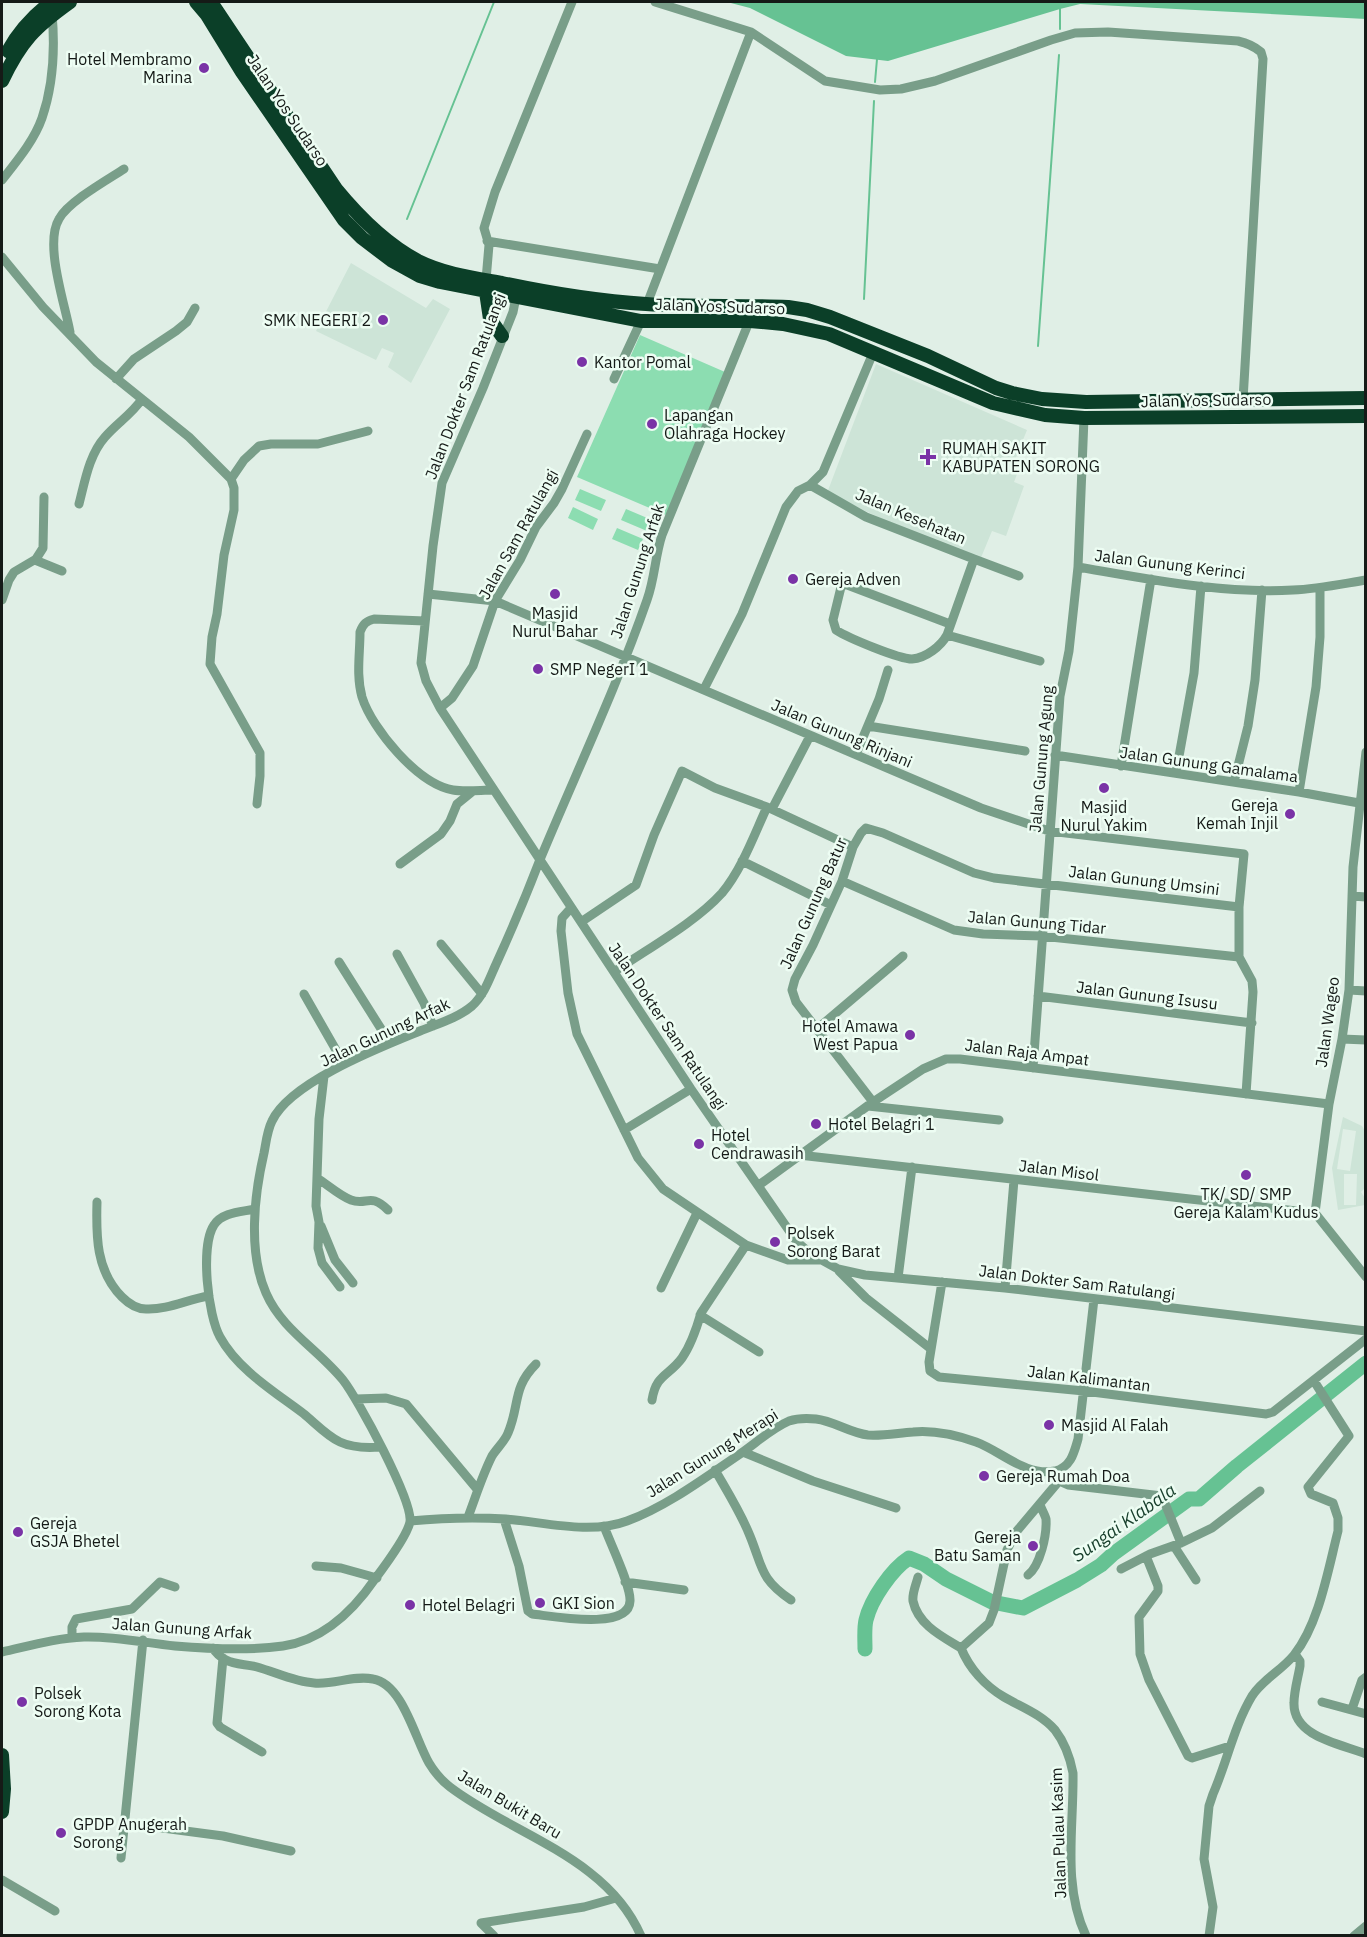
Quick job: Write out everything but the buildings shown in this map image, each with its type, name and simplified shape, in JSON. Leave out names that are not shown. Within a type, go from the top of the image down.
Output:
[{"type":"highway","points":[[2,63],[18,33],[36,14],[51,6],[70,2]]},
{"type":"highway","name":"Jalan Yos Sudarso","points":[[196,2],[266,98]]},
{"type":"highway","name":"Jalan Yos Sudarso","points":[[211,2],[266,98],[333,206],[362,238],[391,260],[420,276],[517,292],[641,321],[750,321],[807,328],[829,334],[993,404],[1045,416],[1084,418],[1365,416]]},
{"type":"highway","points":[[2,81],[24,41],[51,6]]},
{"type":"highway","points":[[486,286],[490,319],[502,336]]},
{"type":"highway","name":"Jalan Yos Sudarso","points":[[517,292],[647,304],[755,306],[807,310],[928,356],[996,388],[1042,399],[1086,402],[1365,398]]},
{"type":"highway","points":[[993,404],[996,388]]},
{"type":"highway","points":[[2,1755],[4,1789],[2,1812]]},
{"type":"street","points":[[486,286],[489,261],[484,228],[495,192],[572,2]]},
{"type":"street","points":[[655,2],[751,32],[825,81],[880,90],[935,81],[1075,33],[1108,32],[1247,42],[1261,52],[1263,59],[1243,400]]},
{"type":"street","points":[[2,180],[30,142],[42,119],[54,48],[51,6]]},
{"type":"street","points":[[647,304],[751,32]]},
{"type":"street","points":[[70,332],[53,253],[58,220],[78,201],[124,169]]},
{"type":"street","points":[[487,241],[660,269]]},
{"type":"street","points":[[2,257],[43,307],[70,332],[96,362],[189,437],[231,479],[234,488],[234,510],[224,555],[210,664],[260,753],[257,804]]},
{"type":"street","name":"Jalan Dokter Sam Ratulangi","points":[[517,292],[513,312],[442,483],[421,663],[426,681],[440,708],[571,909],[797,1242],[820,1260],[838,1269],[865,1275],[1005,1288],[1365,1331]]},
{"type":"street","name":"Jalan Gunung Arfak","points":[[2,1652],[83,1637],[249,1650],[288,1646],[308,1640],[345,1617],[397,1547],[410,1521],[399,1484],[356,1399],[343,1380],[280,1318],[259,1276],[255,1209],[258,1177],[270,1125],[274,1116],[307,1086],[344,1064],[463,1013],[482,994],[518,917],[626,656],[649,597],[657,548],[755,306]]},
{"type":"street","points":[[116,379],[134,359],[187,322],[195,308]]},
{"type":"street","points":[[614,379],[641,321]]},
{"type":"street","points":[[704,689],[742,614],[786,507],[798,491],[810,485],[824,472],[873,353]]},
{"type":"street","points":[[79,504],[98,447],[105,436],[134,411],[142,399]]},
{"type":"street","name":"Jalan Gunung Agung","points":[[1034,1068],[1041,936],[1060,696],[1069,651],[1078,567],[1084,418]]},
{"type":"street","points":[[231,479],[244,460],[259,446],[277,443],[318,444],[368,432]]},
{"type":"street","name":"Jalan Sam Ratulangi","points":[[440,708],[452,698],[473,666],[495,601],[520,560],[536,527],[558,496],[587,434]]},
{"type":"street","name":"Jalan Kesehatan","points":[[810,485],[866,517],[1018,576]]},
{"type":"street","points":[[2,600],[14,572],[35,560],[43,548],[44,497]]},
{"type":"street","points":[[950,624],[842,583],[833,624],[839,633],[893,655],[911,659],[930,652],[942,643],[947,635],[971,558]]},
{"type":"street","points":[[35,560],[62,571]]},
{"type":"street","name":"Jalan Gunung Kerinci","points":[[1078,567],[1201,586],[1262,590],[1320,588],[1365,580]]},
{"type":"street","points":[[1121,766],[1151,579]]},
{"type":"street","points":[[1176,773],[1194,673],[1201,586]]},
{"type":"street","points":[[1299,792],[1316,687],[1320,637],[1320,588]]},
{"type":"street","points":[[1234,783],[1248,726],[1262,590]]},
{"type":"street","name":"Jalan Gunung Rinjani","points":[[428,594],[495,601],[981,808],[1049,831]]},
{"type":"street","points":[[425,621],[374,619],[367,621],[363,626],[360,632],[359,680],[368,712],[376,725],[420,774],[437,785],[453,790],[494,790]]},
{"type":"street","points":[[947,635],[1040,661]]},
{"type":"street","points":[[856,754],[888,669]]},
{"type":"street","points":[[868,726],[1025,751]]},
{"type":"street","points":[[614,972],[669,935],[713,902],[723,891],[810,736]]},
{"type":"street","name":"Jalan Wageo","points":[[1315,1214],[1329,1104],[1349,990],[1352,896],[1365,752]]},
{"type":"street","name":"Jalan Gunung Gamalama","points":[[1055,755],[1299,792],[1361,797]]},
{"type":"street","points":[[581,922],[636,885],[654,835],[682,771],[715,788],[769,808],[853,847]]},
{"type":"street","points":[[400,864],[441,834],[450,821],[457,804],[473,791]]},
{"type":"street","name":"Jalan Gunung Umsini","points":[[861,833],[866,828],[873,829],[974,873],[994,878],[1239,907]]},
{"type":"street","points":[[1049,831],[1244,854],[1239,907],[1239,957],[1252,981],[1252,1023],[1246,1094]]},
{"type":"street","name":"Jalan Gunung Batur","points":[[861,833],[853,847],[842,881],[793,985],[795,1002],[871,1104]]},
{"type":"street","points":[[741,861],[831,905]]},
{"type":"street","name":"Jalan Gunung Tidar","points":[[842,881],[954,930],[984,934],[1041,936],[1239,957]]},
{"type":"street","points":[[1352,896],[1365,897]]},
{"type":"street","points":[[571,909],[562,918],[561,927],[564,964],[577,1034],[638,1158],[663,1189],[746,1245],[788,1260],[820,1260]]},
{"type":"street","points":[[441,944],[482,994]]},
{"type":"street","points":[[397,954],[424,1003],[433,1026]]},
{"type":"street","points":[[817,1029],[903,956]]},
{"type":"street","points":[[339,962],[390,1043]]},
{"type":"street","points":[[1349,990],[1365,991]]},
{"type":"street","points":[[304,994],[344,1064]]},
{"type":"street","name":"Jalan Gunung Isusu","points":[[1038,996],[1252,1023]]},
{"type":"street","points":[[1342,1039],[1365,1040]]},
{"type":"street","name":"Jalan Raja Ampat","points":[[759,1185],[871,1104],[923,1069],[946,1059],[1329,1104]]},
{"type":"street","points":[[324,1076],[319,1119],[316,1206],[319,1221],[335,1260],[353,1283]]},
{"type":"street","points":[[624,1130],[691,1089]]},
{"type":"street","points":[[871,1104],[999,1120]]},
{"type":"street","name":"Jalan Misol","points":[[799,1155],[1315,1214]]},
{"type":"street","points":[[898,1278],[912,1167]]},
{"type":"street","points":[[318,1178],[352,1200],[370,1199],[380,1203],[388,1210]]},
{"type":"street","points":[[1005,1288],[1014,1180]]},
{"type":"street","points":[[97,1202],[96,1227],[101,1262],[116,1292],[127,1302],[139,1309],[148,1309],[209,1296]]},
{"type":"street","points":[[255,1209],[225,1215],[213,1225],[207,1251],[209,1296],[212,1314],[220,1336],[235,1358],[267,1387],[338,1441],[366,1448],[380,1447]]},
{"type":"street","points":[[661,1288],[697,1213]]},
{"type":"street","points":[[1315,1214],[1365,1277]]},
{"type":"street","points":[[319,1221],[318,1248],[322,1263],[340,1287]]},
{"type":"street","points":[[652,1400],[656,1384],[683,1356],[699,1324],[700,1315],[746,1245]]},
{"type":"street","points":[[838,1269],[866,1298],[931,1349],[942,1282]]},
{"type":"street","points":[[1059,1481],[1055,1471],[1066,1466],[1073,1456],[1078,1439],[1094,1299]]},
{"type":"street","points":[[700,1315],[759,1352]]},
{"type":"street","name":"Jalan Kalimantan","points":[[931,1349],[930,1371],[939,1377],[1083,1391],[1266,1414],[1316,1386],[1365,1339]]},
{"type":"street","points":[[468,1517],[477,1489],[494,1453],[508,1434],[521,1383],[536,1364]]},
{"type":"street","points":[[1209,1935],[1213,1907],[1204,1858],[1207,1823],[1213,1794],[1242,1716],[1261,1683],[1283,1667],[1295,1654],[1311,1627],[1338,1531],[1338,1518],[1333,1503],[1311,1494],[1308,1490],[1320,1471],[1346,1443],[1349,1436],[1316,1386]]},
{"type":"street","points":[[356,1399],[386,1398],[406,1404],[477,1489]]},
{"type":"street","name":"Jalan Gunung Merapi","points":[[410,1521],[468,1517],[604,1527],[643,1514],[743,1452],[757,1440],[788,1422],[807,1418],[818,1419],[861,1434],[915,1431],[961,1437],[979,1443],[1025,1467],[1055,1471]]},
{"type":"street","points":[[743,1452],[813,1481],[896,1508]]},
{"type":"street","points":[[715,1470],[750,1535],[768,1582],[791,1600]]},
{"type":"street","points":[[1059,1481],[1077,1486],[1162,1496],[1174,1523],[1178,1544],[1196,1580]]},
{"type":"street","points":[[918,1577],[913,1593],[914,1602],[925,1624],[962,1648],[989,1623],[1007,1550],[1024,1521],[1059,1481]]},
{"type":"street","points":[[1121,1569],[1212,1528],[1260,1491]]},
{"type":"street","points":[[1028,1575],[1037,1565],[1046,1521],[1040,1505]]},
{"type":"street","points":[[504,1519],[519,1566],[528,1611],[532,1614],[593,1620],[619,1616],[630,1604],[625,1582],[604,1527]]},
{"type":"street","points":[[1146,1556],[1158,1586],[1158,1591],[1139,1617],[1140,1654],[1149,1680],[1188,1755],[1192,1758],[1230,1746]]},
{"type":"street","points":[[316,1566],[340,1568],[376,1578]]},
{"type":"street","points":[[72,1638],[72,1627],[76,1619],[132,1609],[160,1582],[175,1587]]},
{"type":"street","points":[[625,1582],[684,1590]]},
{"type":"street","points":[[121,1858],[143,1640]]},
{"type":"street","name":"Jalan Bukit Baru","points":[[213,1648],[223,1658],[314,1683],[363,1678],[387,1684],[409,1717],[429,1764],[440,1779],[465,1798],[522,1829],[590,1871],[633,1918],[641,1935]]},
{"type":"street","name":"Jalan Pulau Kasim","points":[[962,1648],[969,1666],[993,1690],[1026,1708],[1054,1729],[1070,1758],[1073,1773],[1071,1869],[1073,1892],[1080,1922],[1086,1935]]},
{"type":"street","points":[[1295,1654],[1300,1661],[1300,1666],[1294,1703],[1303,1726],[1322,1738],[1365,1754]]},
{"type":"street","points":[[223,1658],[217,1723],[262,1752]]},
{"type":"street","points":[[1352,1709],[1365,1677]]},
{"type":"street","points":[[1322,1702],[1365,1714]]},
{"type":"street","points":[[124,1823],[223,1836],[291,1851]]},
{"type":"street","points":[[2,1880],[55,1911]]},
{"type":"street","points":[[494,1935],[481,1923],[584,1908],[616,1898]]},
{"type":"street","points":[[1354,1935],[1365,1926]]},
{"type":"shaded area","points":[[727,2],[1365,2],[1366,19],[1080,4],[888,61],[846,56],[750,8]]},
{"type":"shaded area","name":"SMK NEGERI 2","points":[[351,263],[426,308],[433,299],[450,309],[411,383],[388,367],[394,353],[382,348],[376,360],[316,331]]},
{"type":"shaded area","name":"Lapangan Olahraga Hockey","points":[[640,335],[725,372],[666,515],[577,477]]},
{"type":"shaded area","name":"RUMAH SAKIT KABUPATEN SORONG","points":[[876,364],[1027,430],[1012,467],[1019,469],[1014,482],[1024,486],[1006,536],[992,531],[980,560],[891,523],[827,493]]},
{"type":"shaded area","points":[[580,489],[606,500],[601,511],[575,500]]},
{"type":"shaded area","points":[[573,507],[598,519],[593,530],[568,518]]},
{"type":"shaded area","points":[[626,509],[652,520],[647,531],[621,520]]},
{"type":"shaded area","points":[[617,528],[643,539],[638,550],[612,539]]},
{"type":"shaded area","points":[[1343,1117],[1362,1126],[1365,1131],[1365,1188],[1361,1192],[1365,1198],[1365,1205],[1338,1210],[1332,1168]],"holes":[[[1343,1129],[1356,1131],[1350,1171],[1337,1169]],[[1344,1174],[1357,1174],[1356,1205],[1344,1205]]]},
{"type":"waterway","points":[[407,219],[494,2]]},
{"type":"waterway","points":[[1060,9],[1060,29]]},
{"type":"waterway","points":[[1038,346],[1059,55]]},
{"type":"waterway","points":[[875,82],[877,59]]},
{"type":"waterway","points":[[864,299],[874,101]]},
{"type":"waterway","name":"Sungai Klabala","points":[[865,1649],[865,1623],[872,1603],[889,1577],[909,1558],[992,1602],[1023,1608],[1101,1565],[1189,1499],[1199,1499],[1366,1363]]},
{"type":"place","name":"Hotel Membramo Marina","points":[[204,68]]},
{"type":"place","name":"SMK NEGERI 2","points":[[383,320]]},
{"type":"place","name":"Kantor Pomal","points":[[582,362]]},
{"type":"place","name":"Lapangan Olahraga Hockey","points":[[652,424]]},
{"type":"place","name":"RUMAH SAKIT KABUPATEN SORONG","points":[[928,457]]},
{"type":"place","name":"Gereja Adven","points":[[793,579]]},
{"type":"place","name":"Masjid Nurul Bahar","points":[[555,594]]},
{"type":"place","name":"SMP NegerI 1","points":[[538,669]]},
{"type":"place","name":"Masjid Nurul Yakim","points":[[1104,788]]},
{"type":"place","name":"Gereja Kemah Injil","points":[[1290,814]]},
{"type":"place","name":"Hotel Amawa West Papua","points":[[910,1035]]},
{"type":"place","name":"Hotel Belagri 1","points":[[816,1124]]},
{"type":"place","name":"Hotel Cendrawasih","points":[[699,1144]]},
{"type":"place","name":"TK/ SD/ SMP Gereja Kalam Kudus","points":[[1246,1175]]},
{"type":"place","name":"Polsek Sorong Barat","points":[[775,1242]]},
{"type":"place","name":"Masjid Al Falah","points":[[1049,1425]]},
{"type":"place","name":"Gereja Rumah Doa","points":[[984,1476]]},
{"type":"place","name":"Gereja GSJA Bhetel","points":[[18,1532]]},
{"type":"place","name":"Gereja Batu Saman","points":[[1033,1546]]},
{"type":"place","name":"GKI Sion","points":[[540,1603]]},
{"type":"place","name":"Hotel Belagri","points":[[410,1605]]},
{"type":"place","name":"Polsek Sorong Kota","points":[[22,1702]]},
{"type":"place","name":"GPDP Anugerah Sorong","points":[[61,1833]]}]
